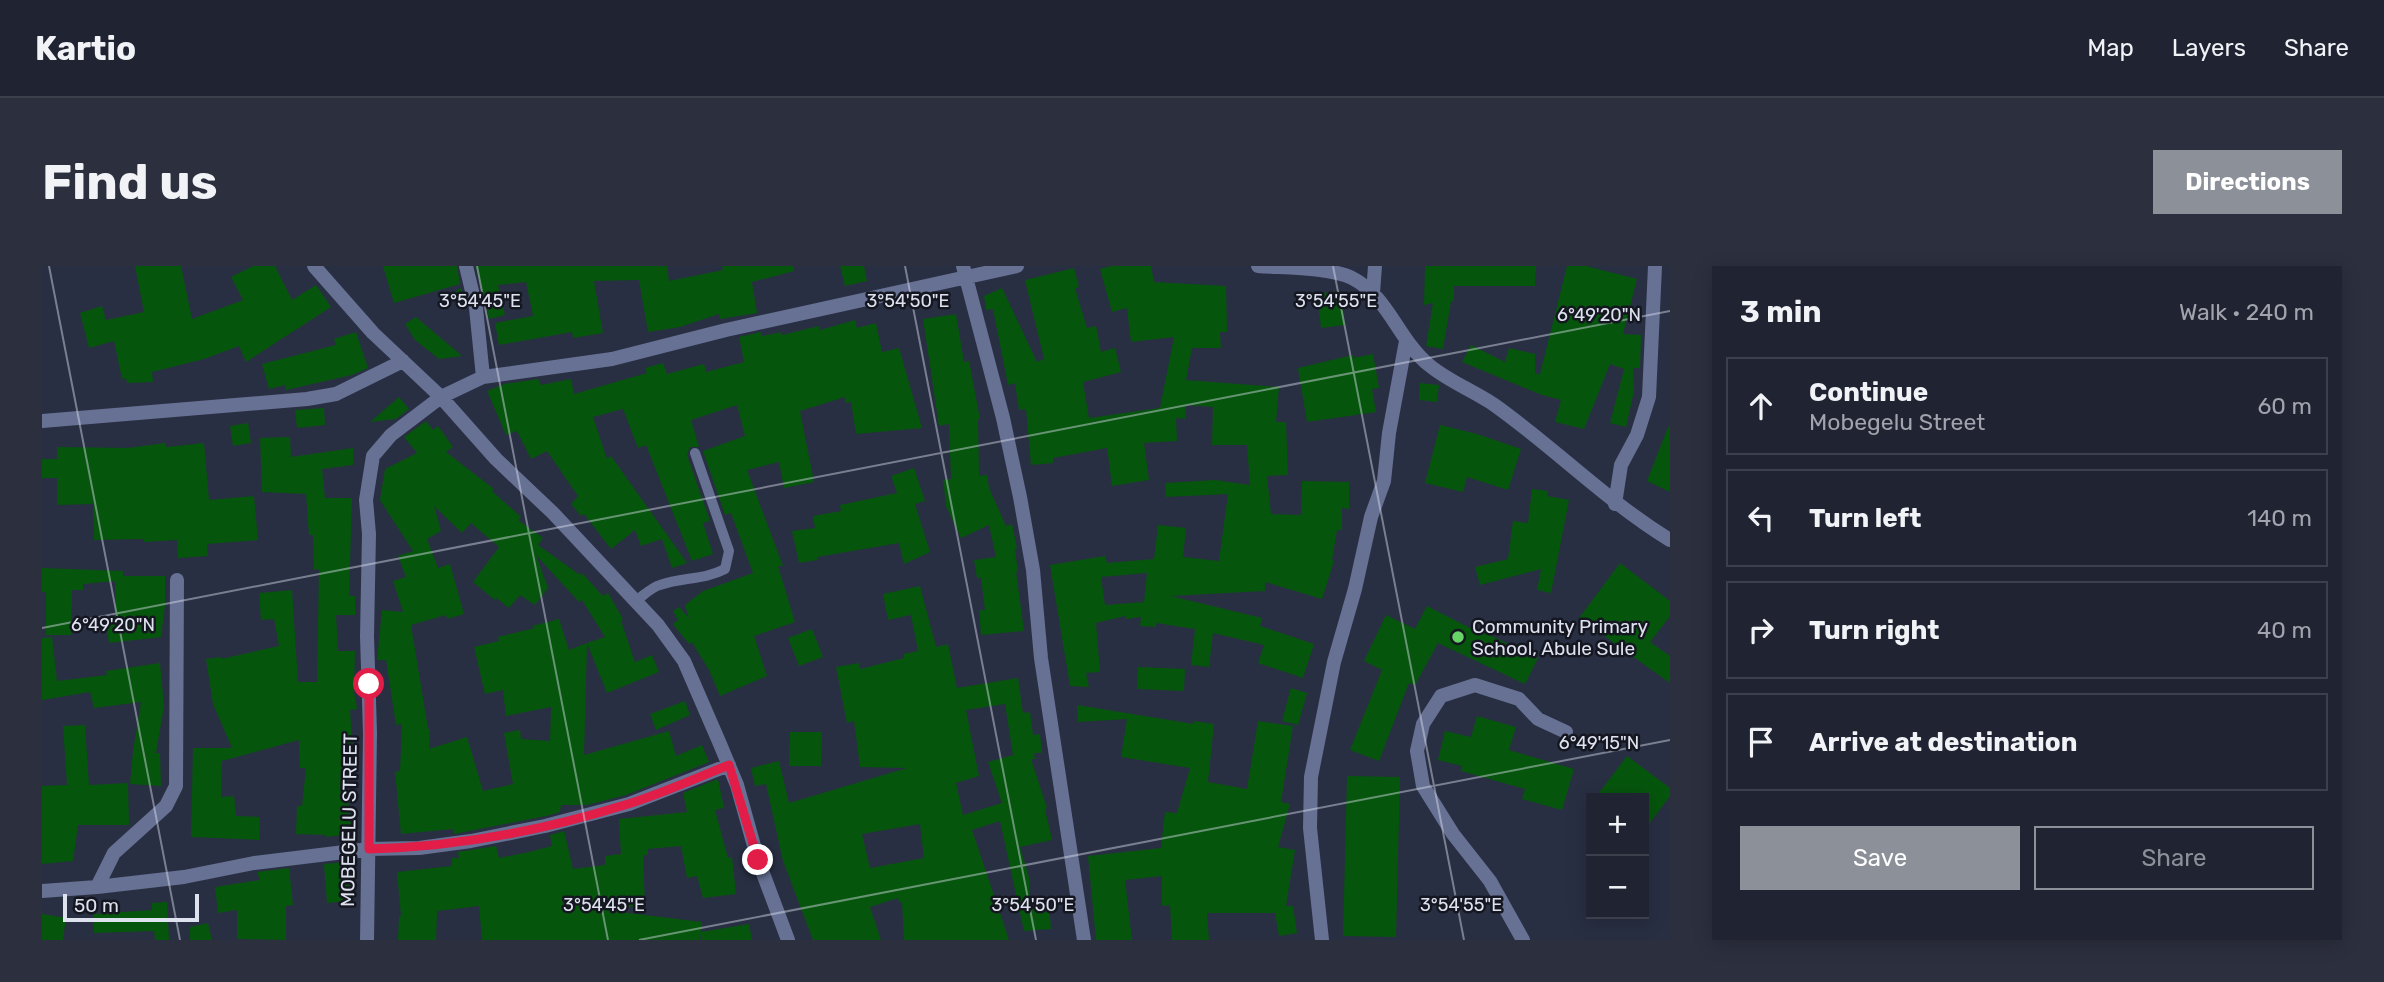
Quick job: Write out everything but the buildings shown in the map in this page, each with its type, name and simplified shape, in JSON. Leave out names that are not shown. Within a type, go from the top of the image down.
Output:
[{"type":"street","points":[[314,266],[373,332],[441,397],[496,458],[637,600],[684,661],[729,765],[758,860],[788,940]]},
{"type":"street","points":[[466,266],[476,308],[483,377]]},
{"type":"street","name":"MOBEGELU STREET","points":[[367,940],[370,733],[367,636],[369,534],[366,500],[373,456],[391,435],[441,397],[483,377],[612,359],[964,271],[1017,266]]},
{"type":"street","points":[[1258,266],[1319,271],[1351,278],[1373,293],[1406,341],[1429,365],[1492,404],[1615,504],[1670,540]]},
{"type":"street","points":[[1373,293],[1375,266]]},
{"type":"street","points":[[1615,504],[1621,464],[1637,435],[1649,397],[1655,266]]},
{"type":"street","points":[[964,271],[1003,418],[1020,496],[1033,570],[1041,658],[1084,940]]},
{"type":"street","points":[[1322,940],[1310,828],[1311,777],[1334,662],[1355,589],[1371,517],[1384,481],[1389,433],[1406,341]]},
{"type":"street","points":[[42,421],[307,399],[336,394],[403,361]]},
{"type":"street","points":[[97,887],[114,853],[166,806],[176,786],[177,580]]},
{"type":"street","points":[[1523,940],[1490,881],[1453,834],[1423,786],[1417,751],[1423,723],[1441,696],[1475,685],[1519,699],[1538,719],[1566,732]]},
{"type":"street","points":[[42,891],[184,877],[254,863],[369,849],[419,848],[471,841],[545,826],[629,804],[729,765]]},
{"type":"lane","points":[[637,600],[658,585],[706,577],[725,569],[729,551],[695,453]]},
{"type":"place","name":"Community Primary School, Abule Sule","points":[[1458,637]]},
{"type":"route","points":[[369,684],[369,849],[419,848],[545,826],[629,804],[729,765],[758,860]]}]
